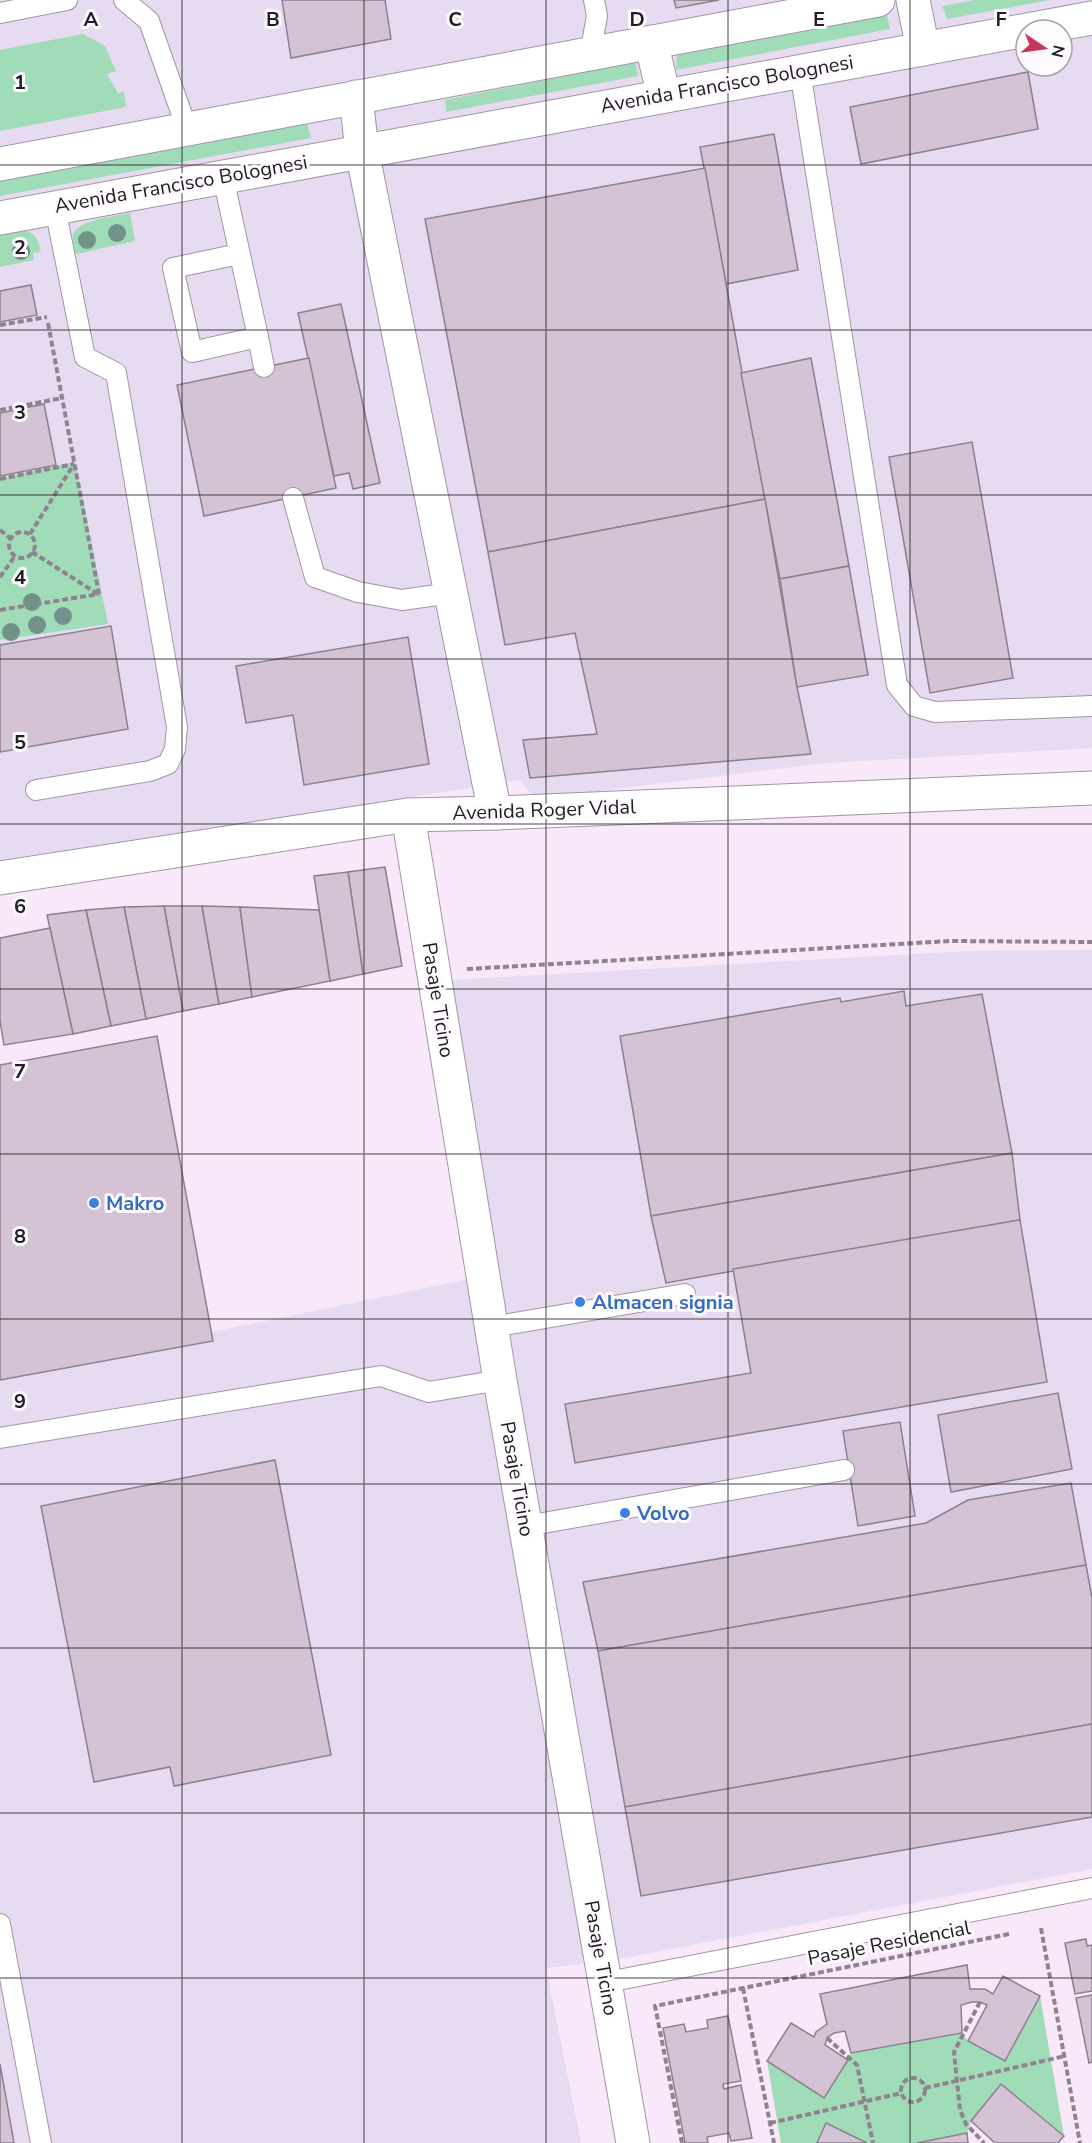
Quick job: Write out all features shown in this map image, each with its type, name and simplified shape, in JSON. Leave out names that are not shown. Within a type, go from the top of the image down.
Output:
[{"type":"street","points":[[0,164],[878,0]]},
{"type":"street","points":[[913,0],[923,49]]},
{"type":"street","name":"Avenida Francisco Bolognesi","points":[[0,218],[1092,18]]},
{"type":"street","points":[[651,42],[664,96]]},
{"type":"street","points":[[356,97],[362,151],[495,813]]},
{"type":"street","name":"Avenida Roger Vidal","points":[[0,878],[408,814],[495,813],[1092,788]]},
{"type":"street","name":"Pasaje Ticino","points":[[408,814],[500,1380],[633,2143]]},
{"type":"lane","points":[[0,13],[67,0]]},
{"type":"lane","points":[[124,0],[149,21],[187,129]]},
{"type":"lane","points":[[590,54],[597,16],[594,0]]},
{"type":"lane","points":[[800,71],[897,685],[914,706],[935,712],[1092,706]]},
{"type":"lane","points":[[223,177],[264,367]]},
{"type":"lane","points":[[36,790],[150,771],[168,764],[175,749],[177,727],[116,373],[85,357],[55,208]]},
{"type":"lane","points":[[239,254],[173,268],[189,342],[192,352],[258,338]]},
{"type":"lane","points":[[292,498],[315,577],[358,592],[402,600],[451,593]]},
{"type":"lane","points":[[492,1327],[685,1294]]},
{"type":"lane","points":[[0,1438],[381,1376],[429,1392],[500,1380]]},
{"type":"lane","points":[[525,1526],[844,1470]]},
{"type":"lane","points":[[607,1988],[618,1980],[1092,1888]]},
{"type":"lane","points":[[0,1924],[41,2143]]},
{"type":"path","points":[[45,307],[99,594]]},
{"type":"path","points":[[0,325],[47,317]]},
{"type":"path","points":[[0,410],[62,398]]},
{"type":"path","points":[[0,479],[75,464]]},
{"type":"path","points":[[30,534],[75,464]]},
{"type":"path","points":[[0,530],[10,538]]},
{"type":"path","points":[[19,531],[30,534],[34,544],[32,552],[25,557],[15,556],[9,548],[10,538],[19,531]]},
{"type":"path","points":[[32,552],[99,594]]},
{"type":"path","points":[[0,577],[15,556]]},
{"type":"path","points":[[0,610],[99,594]]},
{"type":"path","points":[[467,969],[950,941],[1092,942]]},
{"type":"path","points":[[1030,1930],[1052,1926]]},
{"type":"path","points":[[1041,1928],[1080,2143]]},
{"type":"path","name":"Pasaje Residencial","points":[[682,2143],[655,2006],[1018,1932]]},
{"type":"path","points":[[744,1988],[774,2143]]},
{"type":"path","points":[[980,2002],[954,2052],[960,2110],[966,2124],[984,2143]]},
{"type":"path","points":[[827,2038],[857,2065],[873,2143]]},
{"type":"path","points":[[925,2088],[1065,2056]]},
{"type":"path","points":[[910,2079],[921,2081],[925,2088],[924,2096],[918,2102],[910,2102],[902,2093],[902,2086],[910,2079]]},
{"type":"path","points":[[770,2123],[902,2093]]},
{"type":"shaded area","points":[[0,0],[1092,0],[1092,748],[825,763],[543,798],[530,793],[520,780],[416,796],[450,980],[969,951],[1092,950],[1092,1869],[613,1960],[546,1968],[581,2143],[0,2143],[0,1375],[475,1278],[393,802],[0,860]]},
{"type":"green space","points":[[975,0],[1050,0],[947,19],[942,6]]},
{"type":"green space","points":[[887,15],[890,29],[676,70],[677,54]]},
{"type":"green space","points":[[83,34],[105,46],[116,71],[107,74],[118,93],[124,92],[126,107],[0,131],[0,50]]},
{"type":"green space","points":[[635,62],[638,76],[446,112],[445,100]]},
{"type":"green space","points":[[307,123],[311,138],[0,196],[0,180]]},
{"type":"green space","points":[[130,213],[135,241],[76,254],[73,235],[81,226],[97,219]]},
{"type":"green space","points":[[21,229],[30,232],[35,237],[41,252],[33,253],[34,260],[0,267],[0,234]]},
{"type":"green space","points":[[75,462],[108,624],[0,640],[0,478]]},
{"type":"green space","points":[[1040,1996],[1064,2136],[1001,2084],[971,2121],[967,2133],[917,2143],[867,2143],[826,2123],[817,2143],[781,2143],[767,2061],[824,2098],[851,2053],[962,2033],[968,2041],[1005,2061]]},
{"type":"building","points":[[282,0],[385,0],[391,39],[291,58]]},
{"type":"building","points":[[674,0],[719,0],[676,8]]},
{"type":"building","points":[[1014,75],[1014,78],[1029,78],[1038,129],[861,164],[850,107]]},
{"type":"building","points":[[774,134],[798,270],[726,284],[700,147]]},
{"type":"building","points":[[705,168],[765,499],[488,552],[425,219]]},
{"type":"building","points":[[31,285],[37,315],[0,322],[0,291]]},
{"type":"building","points":[[341,304],[380,483],[353,489],[349,473],[334,476],[298,313]]},
{"type":"building","points":[[309,358],[336,488],[204,516],[177,385]]},
{"type":"building","points":[[811,358],[849,566],[780,579],[741,373]]},
{"type":"building","points":[[44,404],[56,465],[0,476],[0,413]]},
{"type":"building","points":[[972,442],[1013,678],[930,693],[889,457]]},
{"type":"building","points":[[765,499],[797,687],[811,754],[530,778],[523,740],[597,734],[575,633],[505,645],[488,552]]},
{"type":"building","points":[[849,566],[868,675],[797,687],[780,579]]},
{"type":"building","points":[[111,626],[128,729],[0,752],[0,645]]},
{"type":"building","points":[[408,637],[429,764],[304,785],[293,715],[246,723],[236,666]]},
{"type":"building","points":[[385,867],[402,966],[363,974],[348,872]]},
{"type":"building","points":[[348,872],[363,974],[330,981],[314,876]]},
{"type":"building","points":[[164,906],[202,906],[219,1004],[183,1011]]},
{"type":"building","points":[[164,906],[183,1011],[146,1019],[124,907]]},
{"type":"building","points":[[202,906],[240,907],[252,997],[219,1004]]},
{"type":"building","points":[[124,907],[146,1019],[111,1026],[86,910]]},
{"type":"building","points":[[240,907],[319,910],[330,981],[252,997]]},
{"type":"building","points":[[86,910],[111,1026],[73,1034],[47,915]]},
{"type":"building","points":[[50,928],[73,1034],[4,1045],[0,1021],[0,938]]},
{"type":"building","points":[[904,991],[906,1006],[982,994],[1012,1153],[651,1216],[620,1036],[840,998],[841,1002]]},
{"type":"building","name":"Makro","points":[[157,1036],[213,1341],[0,1380],[0,1065]]},
{"type":"building","points":[[1012,1153],[1020,1220],[666,1283],[651,1216]]},
{"type":"building","points":[[1020,1220],[1047,1382],[575,1463],[565,1404],[751,1373],[733,1269]]},
{"type":"building","points":[[1058,1393],[1072,1469],[951,1492],[938,1415]]},
{"type":"building","points":[[900,1422],[915,1516],[858,1526],[843,1431]]},
{"type":"building","points":[[275,1460],[331,1755],[174,1786],[170,1767],[94,1782],[41,1506]]},
{"type":"building","points":[[1071,1483],[1086,1565],[598,1651],[583,1582],[926,1523],[968,1500]]},
{"type":"building","points":[[1086,1565],[1092,1598],[1092,1724],[625,1807],[598,1651]]},
{"type":"building","points":[[1092,1724],[1092,1817],[641,1896],[625,1807]]},
{"type":"building","points":[[1086,1939],[1087,1946],[1092,1945],[1092,1991],[1075,1994],[1065,1943]]},
{"type":"building","points":[[967,1965],[970,1989],[985,1989],[993,1994],[1003,1976],[1040,1996],[1005,2061],[968,2041],[987,2005],[972,2002],[961,2005],[962,2033],[851,2053],[845,2031],[834,2033],[827,2038],[825,2045],[848,2060],[824,2098],[767,2061],[791,2023],[814,2037],[816,2032],[827,2024],[820,1994]]},
{"type":"building","points":[[1092,1995],[1092,2062],[1089,2063],[1076,1998]]},
{"type":"building","points":[[728,2016],[741,2081],[723,2084],[724,2089],[741,2085],[752,2138],[731,2141],[729,2133],[707,2137],[708,2143],[685,2143],[663,2028],[684,2024],[686,2032],[708,2028],[707,2020]]},
{"type":"building","points":[[0,2064],[14,2143],[0,2143]]},
{"type":"building","points":[[1001,2084],[1064,2136],[1058,2143],[995,2143],[971,2121]]},
{"type":"building","points":[[826,2123],[867,2143],[817,2143]]},
{"type":"building","points":[[967,2133],[968,2143],[917,2143]]},
{"type":"place","name":"Makro","points":[[94,1203]]},
{"type":"place","name":"Almacen signia","points":[[580,1302]]},
{"type":"place","name":"Volvo","points":[[625,1513]]}]
